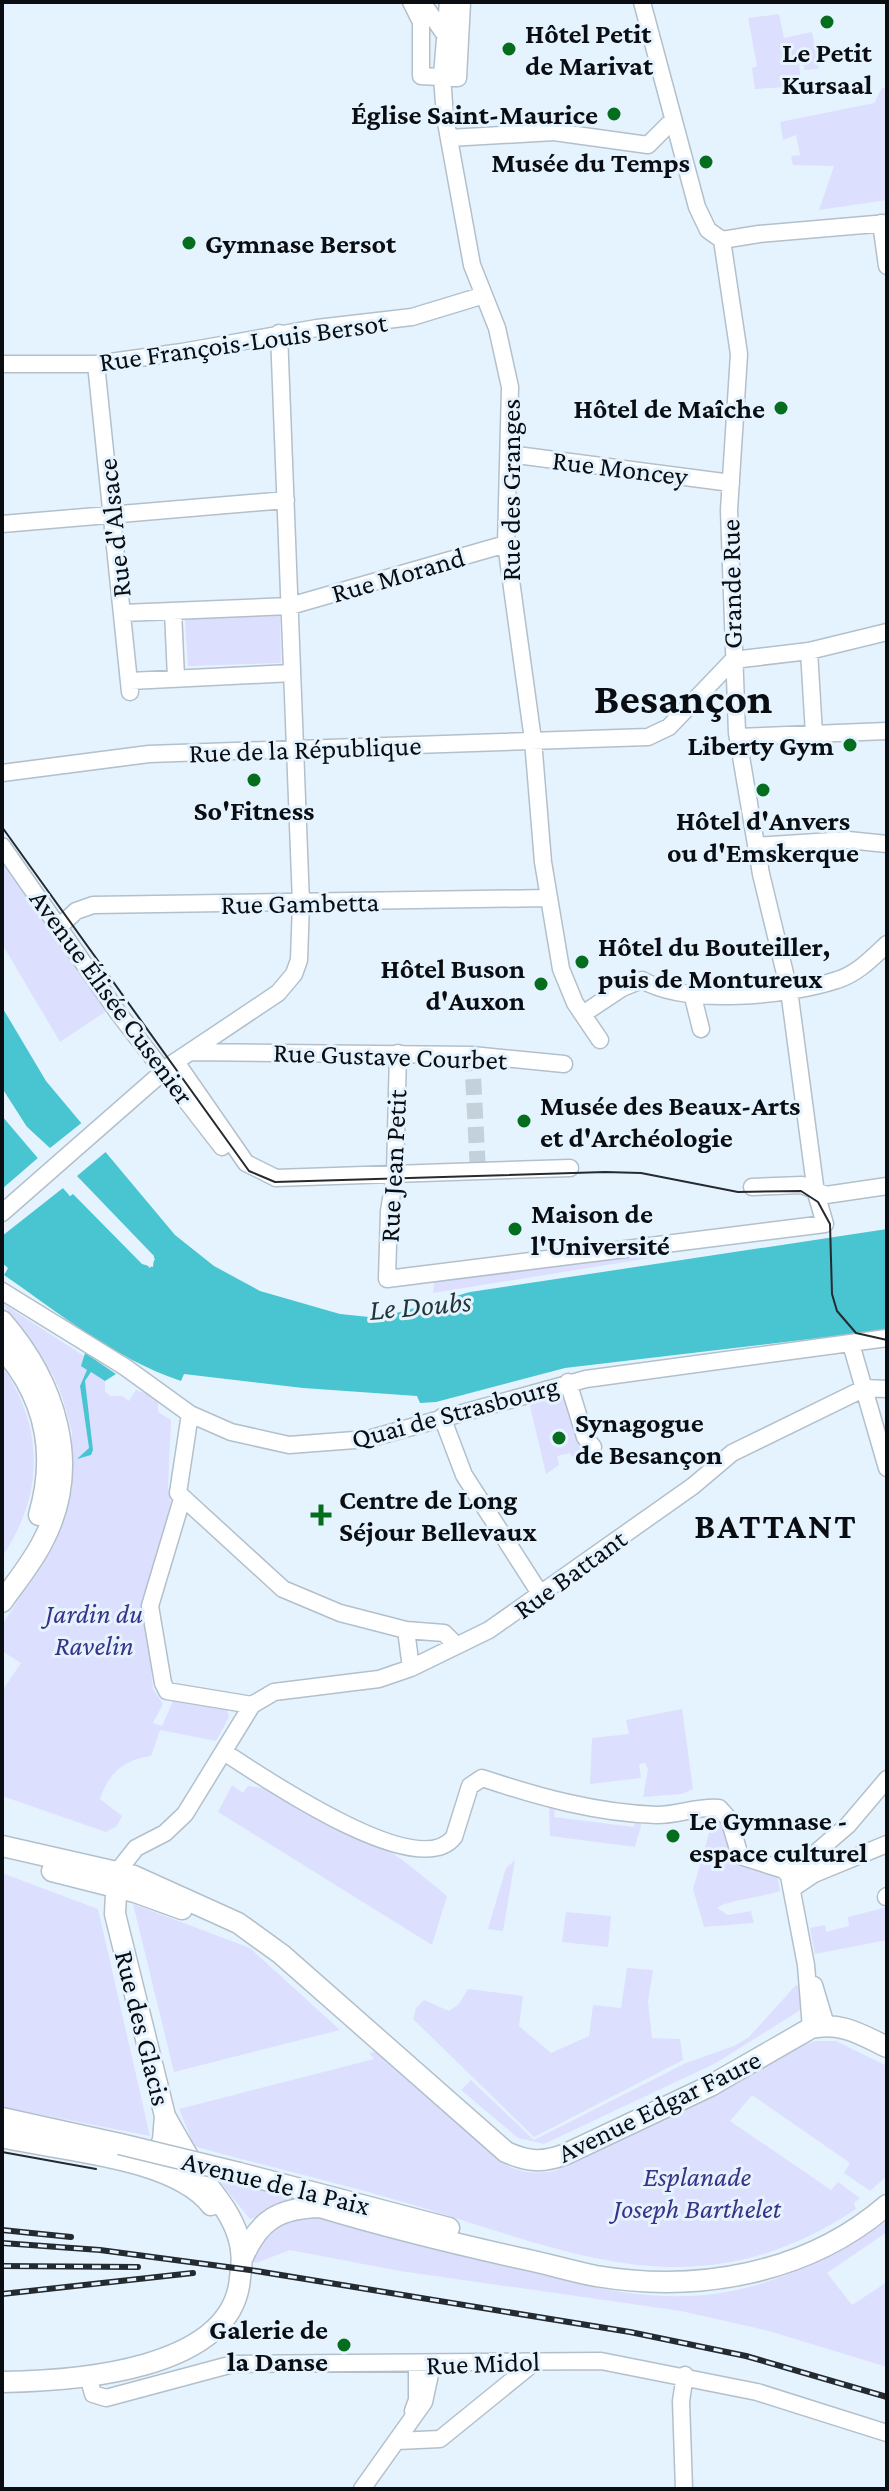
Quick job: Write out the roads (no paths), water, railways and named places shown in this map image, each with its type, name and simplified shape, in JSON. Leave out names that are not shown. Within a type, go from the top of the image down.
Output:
[{"type":"main road","points":[[2,1321],[44,1381],[59,1426],[62,1465],[60,1489],[44,1540],[2,1602]]},
{"type":"main road","points":[[2,1348],[24,1376],[39,1407],[48,1458],[39,1514],[2,1579]]},
{"type":"main road","name":"Avenue Edgar Faure","points":[[5,1849],[122,1878],[263,1940],[506,2152],[537,2162],[566,2154],[710,2086],[819,2027]]},
{"type":"main road","name":"Rue des Glacis","points":[[122,1878],[115,1914],[165,2116],[163,2140],[152,2168]]},
{"type":"main road","points":[[819,2027],[847,2028],[887,2047]]},
{"type":"main road","points":[[2,2382],[88,2376],[146,2365],[217,2329],[234,2308],[243,2257],[234,2223],[165,2116]]},
{"type":"main road","name":"Avenue de la Paix","points":[[2,2118],[239,2173],[495,2240],[546,2263]]},
{"type":"main road","name":"Avenue de la Paix","points":[[2,2137],[152,2168],[165,2172],[204,2196],[221,2222],[228,2244],[229,2279],[223,2301],[211,2323],[192,2343]]},
{"type":"main road","name":"Avenue de la Paix","points":[[243,2257],[262,2224],[279,2212],[320,2207],[414,2234],[631,2280],[719,2280],[812,2252],[858,2227],[887,2205]]},
{"type":"street","points":[[452,2],[458,78],[421,76],[419,4],[452,2]]},
{"type":"street","name":"Rue des Granges","points":[[452,2],[443,32],[442,76],[462,221],[481,296],[497,328],[510,387],[506,544],[533,740],[549,898],[561,969],[600,1040]]},
{"type":"street","name":"Grande Rue","points":[[421,1274],[825,1224],[816,1193],[789,990],[756,846],[738,737],[733,660],[731,483],[739,354],[722,240],[703,222],[672,121],[642,2]]},
{"type":"street","points":[[419,4],[443,32]]},
{"type":"street","points":[[449,138],[554,132],[648,145],[672,121]]},
{"type":"street","points":[[722,240],[884,223],[887,266]]},
{"type":"street","name":"Rue François-Louis Bersot","points":[[2,364],[96,364],[279,333],[412,317],[481,296]]},
{"type":"street","points":[[2,1213],[176,1062],[278,993],[294,974],[301,941],[301,903],[279,333]]},
{"type":"street","name":"Rue d'Alsace","points":[[96,364],[130,687],[176,678]]},
{"type":"street","name":"Rue Moncey","points":[[509,454],[731,483]]},
{"type":"street","points":[[2,524],[286,500]]},
{"type":"street","name":"Rue Morand","points":[[123,613],[290,606],[506,544]]},
{"type":"street","points":[[173,611],[176,678],[292,673]]},
{"type":"street","points":[[733,660],[809,651],[887,632]]},
{"type":"street","points":[[809,651],[814,734]]},
{"type":"street","name":"Rue de la République","points":[[2,773],[149,754],[294,751],[657,735],[733,660]]},
{"type":"street","points":[[738,737],[887,731]]},
{"type":"street","points":[[756,846],[864,840],[887,844]]},
{"type":"street","name":"Avenue Élisée Cusenier","points":[[2,846],[119,1014],[176,1062],[223,1149]]},
{"type":"street","name":"Rue Gambetta","points":[[59,927],[76,911],[93,905],[549,898]]},
{"type":"street","points":[[583,1014],[622,988],[642,980],[652,986],[692,993],[742,995],[838,980],[886,948]]},
{"type":"street","points":[[692,993],[701,1029]]},
{"type":"street","points":[[216,1051],[233,1023]]},
{"type":"street","name":"Rue Gustave Courbet","points":[[176,1062],[216,1051],[472,1055],[564,1064]]},
{"type":"street","name":"Rue Jean Petit","points":[[398,1053],[395,1175],[389,1211],[387,1279],[421,1274]]},
{"type":"street","points":[[176,1062],[253,1169],[276,1178],[570,1168]]},
{"type":"street","points":[[752,1187],[802,1185],[826,1195],[887,1186]]},
{"type":"street","name":"Quai de Strasbourg","points":[[2,1291],[125,1367],[190,1414],[231,1432],[289,1445],[368,1439],[568,1382],[887,1338]]},
{"type":"street","points":[[851,1344],[887,1468]]},
{"type":"street","points":[[568,1382],[585,1437],[593,1447]]},
{"type":"street","points":[[865,1388],[887,1389]]},
{"type":"street","name":"Rue Battant","points":[[252,1705],[274,1692],[379,1679],[411,1668],[489,1630],[693,1486],[732,1453],[865,1388]]},
{"type":"street","points":[[190,1414],[178,1493],[283,1589],[331,1609],[406,1630],[444,1633],[456,1645]]},
{"type":"street","points":[[442,1417],[450,1452],[541,1595]]},
{"type":"street","points":[[122,1878],[136,1848],[174,1826],[185,1814],[252,1705],[167,1691],[150,1606],[182,1499]]},
{"type":"street","points":[[406,1630],[411,1668]]},
{"type":"street","points":[[224,1752],[303,1804],[395,1844],[434,1851],[449,1844],[470,1786],[482,1778],[549,1801],[595,1809],[663,1815],[719,1808],[729,1819],[740,1856],[784,1870],[790,1883],[819,2027]]},
{"type":"street","points":[[790,1883],[848,1825],[887,1779]]},
{"type":"street","points":[[790,1883],[887,1844]]},
{"type":"street","points":[[397,2441],[440,2439],[536,2361]]},
{"type":"street","name":"Rue Midol","points":[[88,2376],[93,2394],[106,2398],[233,2364],[424,2365],[601,2361],[685,2375],[757,2392],[887,2433]]},
{"type":"street","points":[[362,2489],[428,2394],[424,2365]]},
{"type":"street","points":[[684,2489],[681,2401],[685,2375]]},
{"type":"water","points":[[2,1007],[46,1081],[175,1235],[214,1266],[260,1291],[340,1314],[379,1318],[470,1292],[887,1229],[887,1330],[565,1368],[436,1402],[420,1403],[417,1396],[303,1388],[184,1374],[181,1381],[110,1348],[4,1275],[8,1268],[2,1263],[2,1116],[70,1196],[73,1193],[150,1268],[155,1259],[27,1127],[2,1088]]},
{"type":"water","points":[[85,1353],[116,1374],[105,1381],[91,1372],[85,1381],[93,1450],[91,1455],[77,1459],[89,1448],[80,1386],[87,1370],[81,1366]]},
{"type":"tunnel","points":[[472,1055],[478,1172]]},
{"type":"tram line","points":[[2,827],[249,1171],[275,1182],[641,1173],[738,1192],[801,1191],[818,1202],[830,1224],[832,1294],[837,1311],[856,1333],[887,1340]]},
{"type":"tram line","points":[[2,2152],[96,2169]]},
{"type":"railway","points":[[2,2230],[71,2237]]},
{"type":"railway","points":[[2,2243],[100,2250],[250,2270],[630,2332],[746,2356],[887,2397]]},
{"type":"railway","points":[[2,2266],[138,2267]]},
{"type":"railway","points":[[2,2294],[193,2273]]},
{"type":"place","name":"Le Petit Kursaal","points":[[827,22]]},
{"type":"place","name":"Hôtel Petit de Marivat","points":[[509,49]]},
{"type":"place","name":"Église Saint-Maurice","points":[[614,114]]},
{"type":"place","name":"Musée du Temps","points":[[706,162]]},
{"type":"place","name":"Gymnase Bersot","points":[[189,243]]},
{"type":"place","name":"Hôtel de Maîche","points":[[781,408]]},
{"type":"place","name":"Liberty Gym","points":[[850,745]]},
{"type":"place","name":"So'Fitness","points":[[254,780]]},
{"type":"place","name":"Hôtel d'Anvers ou d'Emskerque","points":[[763,790]]},
{"type":"place","name":"Hôtel du Bouteiller, puis de Montureux","points":[[582,962]]},
{"type":"place","name":"Hôtel Buson d'Auxon","points":[[541,984]]},
{"type":"place","name":"Musée des Beaux-Arts et d'Archéologie","points":[[524,1121]]},
{"type":"place","name":"Maison de l'Université","points":[[515,1229]]},
{"type":"place","name":"Synagogue de Besançon","points":[[559,1438]]},
{"type":"place","name":"Centre de Long Séjour Bellevaux","points":[[321,1515]]},
{"type":"place","name":"Le Gymnase - espace culturel","points":[[673,1836]]},
{"type":"place","name":"Galerie de la Danse","points":[[344,2345]]},
{"type":"district","name":"Besançon","points":[[683,698]]},
{"type":"district","name":"BATTANT","points":[[776,1526]]},
{"type":"water label","name":"Le Doubs","points":[[420,1305]]},
{"type":"park label","name":"Jardin du Ravelin","points":[[94,1629]]},
{"type":"park label","name":"Esplanade Joseph Barthelet","points":[[697,2192]]}]
